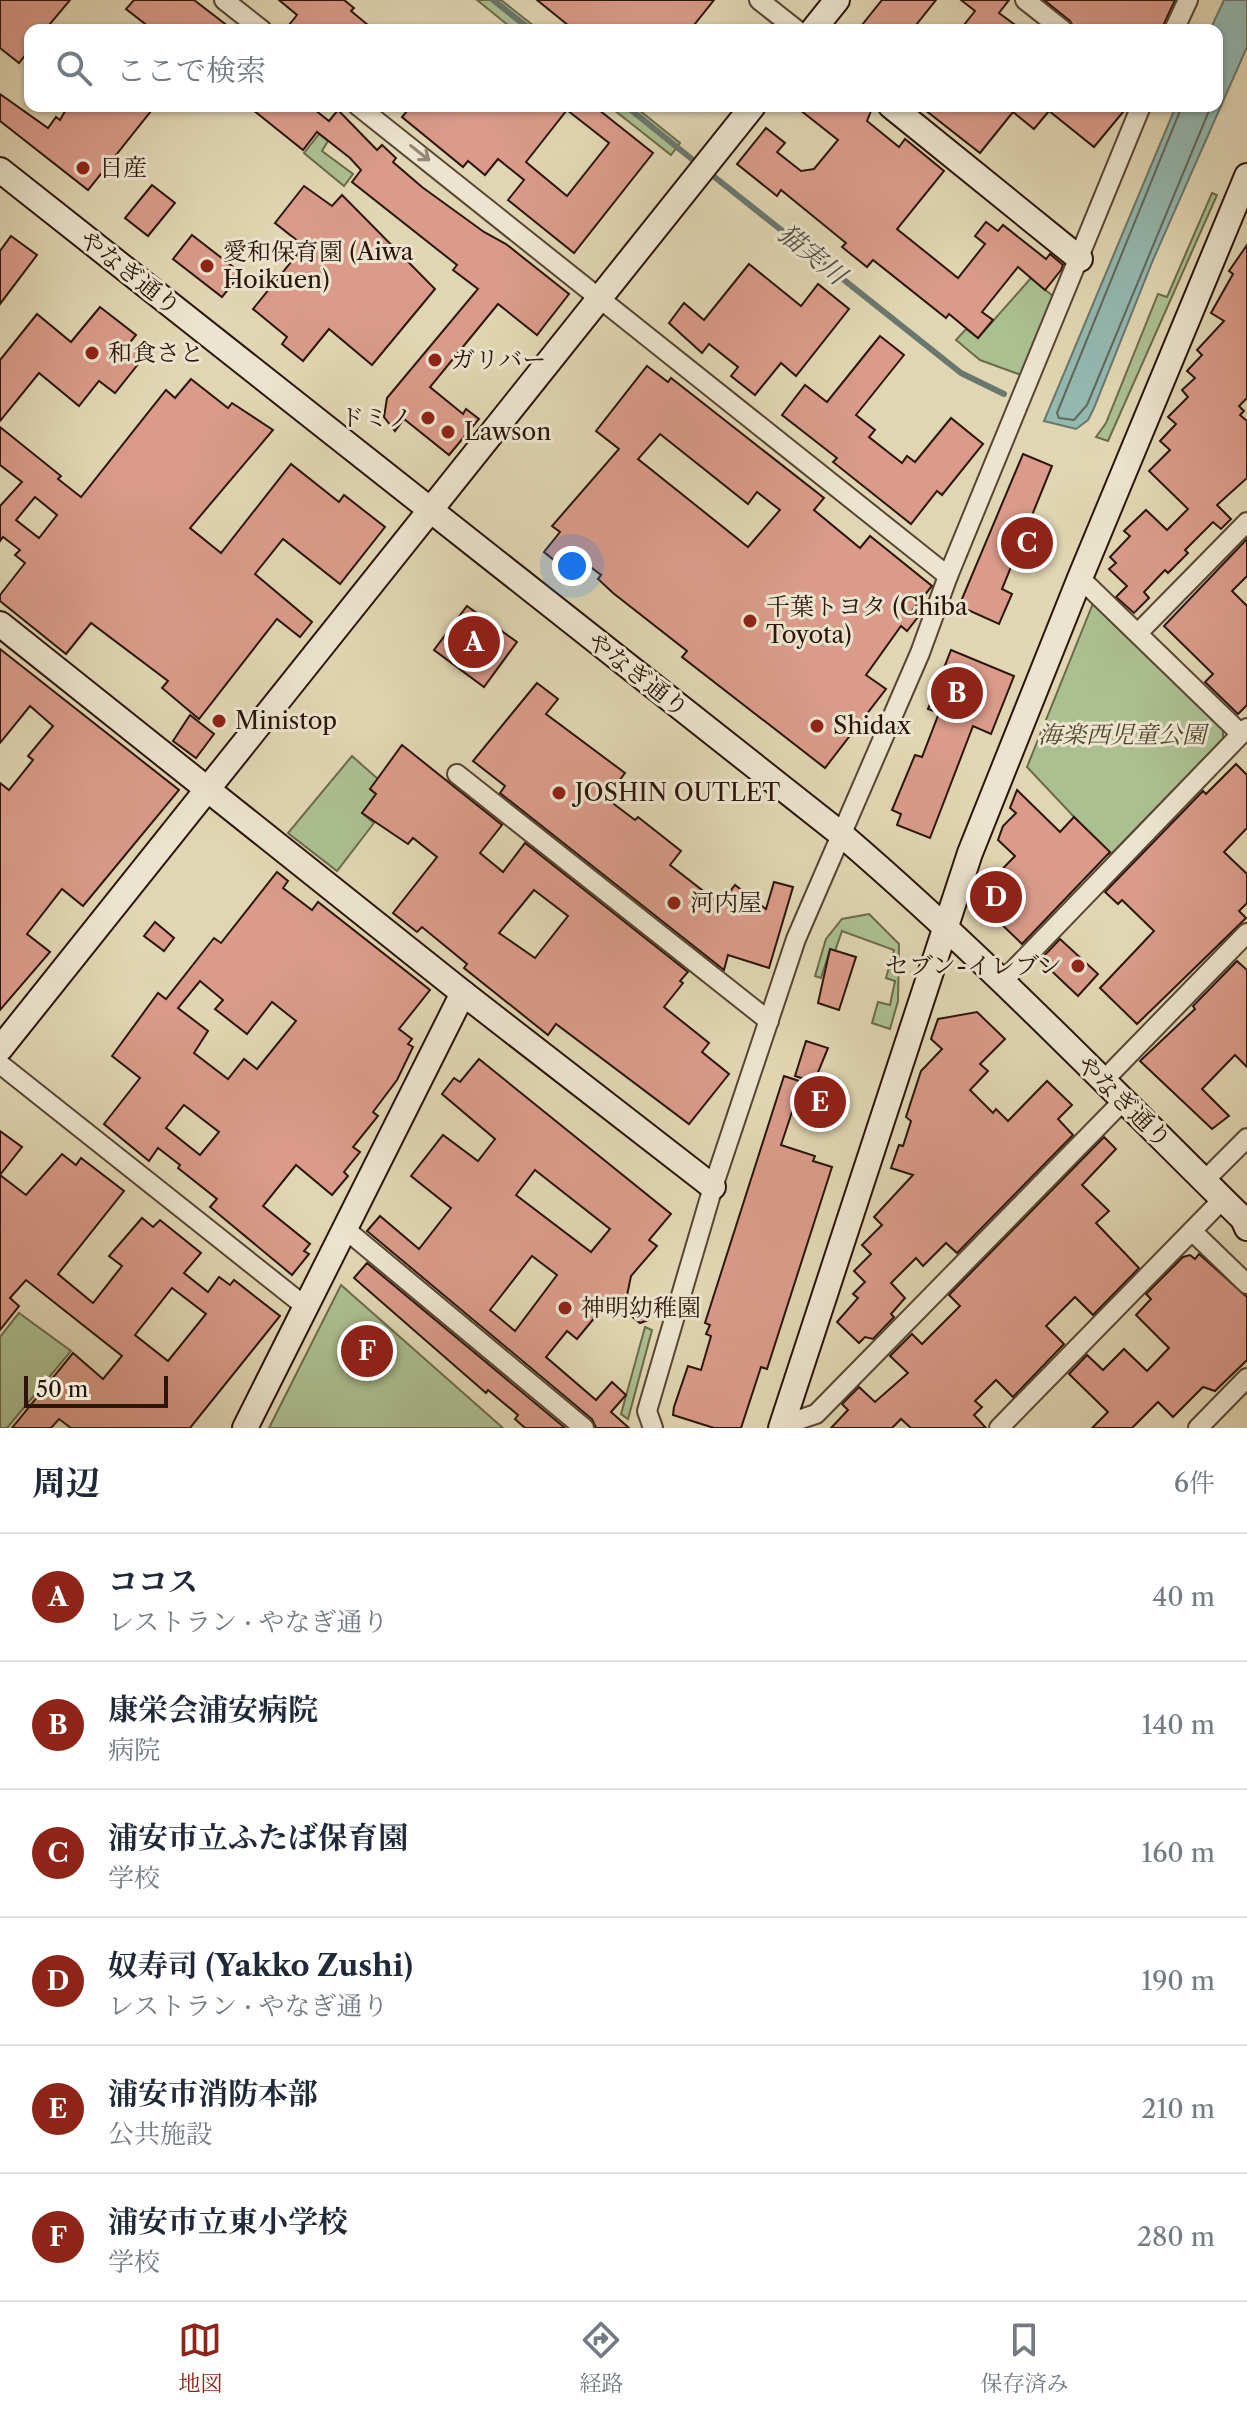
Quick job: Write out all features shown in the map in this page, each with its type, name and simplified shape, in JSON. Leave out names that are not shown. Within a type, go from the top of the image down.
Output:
[{"type":"street","points":[[224,0],[254,24]]},
{"type":"street","points":[[759,0],[789,24]]},
{"type":"street","points":[[818,24],[837,0]]},
{"type":"street","points":[[1025,0],[1055,24]]},
{"type":"street","points":[[1177,24],[1188,0]]},
{"type":"street","points":[[366,112],[948,576]]},
{"type":"street","points":[[0,1049],[748,112]]},
{"type":"street","points":[[898,112],[1080,259]]},
{"type":"street","points":[[653,1428],[647,1411],[713,1187],[796,939],[920,653],[948,576],[1139,112]]},
{"type":"street","name":"やなぎ通り","points":[[0,170],[842,835],[1002,982],[1246,1222]]},
{"type":"street","points":[[1123,1101],[816,1414],[783,1422],[970,853],[1080,578],[1244,193]]},
{"type":"street","points":[[1138,633],[1247,522]]},
{"type":"street","points":[[1002,982],[1244,731],[1080,578]]},
{"type":"street","points":[[0,624],[463,993],[713,1187]]},
{"type":"street","points":[[457,774],[769,1021]]},
{"type":"street","points":[[1103,1081],[1247,933]]},
{"type":"street","points":[[245,1428],[463,993]]},
{"type":"street","points":[[0,1064],[306,1307]]},
{"type":"street","points":[[1204,1181],[1243,1148]]},
{"type":"street","points":[[999,1428],[1223,1199]]},
{"type":"street","points":[[345,1229],[584,1428]]},
{"type":"street","points":[[1192,1231],[1247,1284]]},
{"type":"street","points":[[1198,1428],[1247,1378]]},
{"type":"green space","points":[[477,0],[501,0],[531,24],[507,24]]},
{"type":"green space","points":[[617,112],[641,112],[680,143],[671,155]]},
{"type":"green space","points":[[319,134],[328,141],[322,151],[353,174],[344,186],[304,153]]},
{"type":"green space","points":[[1212,193],[1217,195],[1108,441],[1096,437],[1106,423],[1158,294],[1167,297]]},
{"type":"green space","points":[[1031,278],[1054,297],[1021,375],[980,360],[956,340],[966,329],[978,338]]},
{"type":"green space","name":"海楽西児童公園","points":[[1094,601],[1223,727],[1223,739],[1110,855],[1027,767]]},
{"type":"green space","points":[[352,756],[378,779],[370,789],[376,794],[362,813],[374,823],[337,871],[288,833]]},
{"type":"green space","points":[[869,914],[899,944],[898,1001],[890,1029],[872,1023],[878,1002],[890,1005],[895,981],[886,978],[894,950],[842,931],[835,951],[830,950],[821,978],[815,976],[826,939],[842,919]]},
{"type":"green space","points":[[341,1285],[503,1428],[269,1428]]},
{"type":"green space","points":[[19,1313],[71,1351],[7,1428],[0,1428],[0,1337]]},
{"type":"green space","points":[[645,1327],[652,1330],[628,1419],[621,1414]]},
{"type":"water","points":[[1224,0],[1247,0],[1247,47],[1223,101],[1223,24],[1213,24]]},
{"type":"water","points":[[1173,112],[1218,112],[1153,260],[1088,420],[1076,429],[1044,421]]},
{"type":"building","points":[[0,0],[70,0],[50,24],[24,24],[24,57],[19,63],[0,48]]},
{"type":"building","points":[[134,0],[194,0],[225,24],[145,24],[126,9]]},
{"type":"building","points":[[279,0],[344,0],[354,8],[351,11],[367,24],[290,24],[297,15]]},
{"type":"building","points":[[537,0],[714,0],[695,24],[567,24]]},
{"type":"building","points":[[882,0],[936,0],[917,24],[863,24]]},
{"type":"building","points":[[961,0],[1009,0],[999,13],[1014,24],[965,24],[975,11]]},
{"type":"building","points":[[1044,0],[1175,0],[1164,24],[1072,24]]},
{"type":"building","name":"日産","points":[[0,94],[48,128],[56,117],[60,120],[65,112],[150,112],[88,190],[0,121]]},
{"type":"building","points":[[256,112],[318,112],[329,121],[340,112],[377,150],[382,145],[396,158],[393,162],[422,187],[484,232],[506,244],[569,294],[537,335],[498,304],[430,387],[463,414],[466,409],[479,419],[449,455],[404,419],[395,431],[384,417],[387,398],[478,289],[453,270],[457,265],[352,182],[361,170],[350,158],[317,132],[303,150]]},
{"type":"building","points":[[406,112],[565,112],[526,162],[567,196],[609,143],[570,112],[602,112],[653,153],[574,253],[508,200],[524,180],[498,159],[485,175],[468,161],[463,167],[402,117]]},
{"type":"building","points":[[803,112],[871,112],[867,121],[899,147],[905,139],[944,171],[897,229],[958,278],[985,244],[975,236],[986,222],[998,231],[1003,225],[1046,259],[1050,254],[1063,265],[1061,270],[1045,290],[1018,267],[982,312],[993,320],[978,338],[949,314],[946,318],[873,260],[867,267],[842,247],[846,243],[781,190],[777,196],[737,164],[766,128],[785,143],[777,152],[801,171],[814,169],[838,140]]},
{"type":"building","points":[[928,112],[1013,112],[980,153]]},
{"type":"building","points":[[1013,112],[1048,112],[1034,129]]},
{"type":"building","points":[[1050,112],[1123,112],[1094,147]]},
{"type":"building","points":[[152,185],[175,203],[148,236],[125,218]]},
{"type":"building","points":[[304,186],[332,206],[342,195],[435,289],[372,365],[329,329],[303,361],[282,344],[287,337],[253,309],[304,246],[275,223]]},
{"type":"building","name":"愛和保育園 (Aiwa Hoikuen)","points":[[192,235],[241,273],[222,297],[173,259]]},
{"type":"building","points":[[11,236],[37,255],[0,304],[0,251]]},
{"type":"building","points":[[1247,245],[1247,398],[1239,406],[1244,411],[1240,415],[1247,421],[1247,478],[1217,505],[1231,519],[1221,529],[1213,522],[1185,550],[1188,553],[1168,573],[1165,570],[1144,592],[1149,598],[1134,613],[1116,597],[1127,586],[1109,569],[1116,563],[1110,557],[1130,536],[1124,531],[1146,510],[1167,530],[1188,509],[1149,471],[1170,450],[1160,441],[1176,424],[1168,417],[1188,397],[1182,390],[1195,378],[1187,371],[1202,355],[1197,350],[1224,321],[1211,313],[1233,274],[1229,271]]},
{"type":"building","points":[[749,264],[801,306],[818,284],[849,309],[796,376],[781,363],[755,395],[731,376],[738,367],[709,344],[702,353],[669,323],[684,303],[704,320]]},
{"type":"building","points":[[100,307],[136,335],[127,346],[143,358],[115,393],[99,381],[79,406],[39,373],[0,421],[0,360],[37,314],[71,342]]},
{"type":"building","points":[[880,336],[904,355],[856,415],[875,430],[869,437],[902,463],[907,456],[915,462],[951,418],[983,444],[942,495],[937,491],[911,524],[833,462],[837,458],[782,415],[805,385],[827,402]]},
{"type":"building","points":[[647,366],[668,382],[671,378],[824,498],[814,510],[860,548],[870,536],[932,586],[911,612],[918,617],[907,631],[901,626],[866,675],[886,689],[825,768],[682,657],[687,651],[613,593],[598,579],[601,575],[576,556],[565,569],[544,552],[560,532],[552,526],[619,449],[596,431]],"holes":[[[660,434],[748,504],[757,492],[780,510],[748,547],[638,459]]]},
{"type":"building","points":[[191,379],[228,408],[232,403],[273,430],[190,528],[221,553],[291,464],[339,502],[344,495],[385,527],[340,584],[283,539],[255,574],[312,622],[300,637],[277,619],[199,719],[162,688],[168,681],[91,623],[66,654],[0,601],[0,595],[25,563],[15,555],[20,550],[3,537],[0,541],[0,506],[22,482],[0,465],[0,427],[61,476],[58,479],[81,497],[166,390],[175,398]],"holes":[[[35,497],[57,515],[39,538],[16,520]]]},
{"type":"building","points":[[1023,454],[1052,466],[1002,589],[1012,594],[999,624],[959,606]]},
{"type":"building","points":[[1247,539],[1247,576],[1232,591],[1247,606],[1247,705],[1238,714],[1205,682],[1213,674],[1164,626]]},
{"type":"building","points":[[467,606],[517,642],[484,687],[434,650]]},
{"type":"building","points":[[0,649],[179,790],[83,906],[62,889],[27,934],[50,952],[0,1010],[0,783],[9,790],[33,760],[28,756],[53,726],[30,706],[0,743]]},
{"type":"building","points":[[951,650],[1014,676],[991,734],[973,726],[930,838],[897,825],[901,814],[892,810],[915,755],[922,757],[939,713],[928,709]]},
{"type":"building","points":[[537,683],[558,699],[546,714],[625,773],[606,798],[635,820],[638,817],[681,851],[670,865],[720,904],[735,885],[766,909],[774,882],[793,887],[769,968],[728,955],[724,970],[500,793],[505,786],[473,761]]},
{"type":"building","points":[[190,715],[214,734],[196,758],[173,741]]},
{"type":"building","points":[[402,745],[502,825],[480,853],[503,872],[525,843],[688,972],[664,1007],[709,1043],[702,1052],[729,1074],[689,1124],[556,1024],[548,1035],[464,968],[467,964],[422,927],[417,932],[393,913],[437,857],[413,838],[408,844],[362,813],[376,794],[370,789]],"holes":[[[534,890],[568,916],[535,958],[499,933]]]},
{"type":"building","points":[[1236,764],[1247,775],[1247,828],[1224,852],[1247,874],[1247,903],[1239,911],[1246,918],[1137,1024],[1100,988],[1154,931],[1122,900],[1118,904],[1105,892],[1203,791],[1206,794]]},
{"type":"building","points":[[1017,790],[1060,832],[1074,817],[1110,852],[1022,944],[995,918],[998,915],[989,906],[983,889],[1015,856],[998,840],[1003,826],[1016,813],[1010,808]]},
{"type":"building","points":[[277,872],[288,881],[283,888],[312,910],[318,902],[430,990],[399,1029],[412,1039],[408,1044],[413,1047],[397,1080],[373,1112],[378,1116],[353,1147],[360,1152],[344,1172],[348,1176],[332,1195],[296,1165],[263,1206],[310,1244],[304,1251],[309,1254],[292,1275],[210,1207],[217,1199],[178,1168],[180,1165],[158,1148],[149,1161],[104,1124],[140,1078],[112,1056],[158,993],[166,999],[214,938],[221,943]],"holes":[[[200,981],[223,1000],[215,1009],[247,1034],[272,1002],[296,1021],[257,1069],[244,1059],[228,1079],[194,1053],[208,1031],[178,1008]],[[184,1105],[219,1132],[200,1155],[166,1128]]]},
{"type":"building","points":[[155,922],[174,938],[164,951],[144,936]]},
{"type":"building","points":[[1060,939],[1098,974],[1078,996],[1040,960]]},
{"type":"building","points":[[830,949],[856,957],[839,1010],[818,1003]]},
{"type":"building","points":[[1237,961],[1247,970],[1247,1067],[1235,1055],[1202,1089],[1229,1116],[1212,1129],[1140,1061],[1195,1009],[1193,1006]]},
{"type":"building","points":[[977,1012],[1005,1039],[980,1064],[988,1071],[970,1090],[993,1113],[996,1109],[1008,1121],[1047,1081],[1072,1105],[1058,1119],[1073,1135],[957,1253],[946,1243],[923,1266],[916,1258],[891,1283],[905,1298],[891,1314],[894,1317],[873,1339],[865,1337],[859,1343],[837,1322],[858,1298],[853,1294],[865,1282],[854,1271],[871,1254],[862,1245],[882,1225],[874,1217],[913,1175],[891,1168],[899,1145],[903,1146],[911,1121],[906,1117],[921,1071],[942,1049],[931,1039],[938,1019]]},
{"type":"building","points":[[806,1041],[828,1048],[814,1082],[795,1076]]},
{"type":"building","points":[[479,1059],[671,1214],[649,1240],[657,1246],[631,1276],[625,1305],[646,1308],[648,1320],[640,1323],[610,1299],[577,1339],[567,1331],[546,1357],[596,1400],[612,1382],[626,1395],[611,1412],[629,1428],[596,1428],[592,1419],[367,1231],[380,1216],[419,1249],[451,1208],[411,1176],[443,1135],[478,1161],[495,1139],[442,1094],[454,1078],[460,1082]],"holes":[[[535,1170],[610,1229],[591,1252],[516,1195]],[[532,1256],[557,1275],[515,1331],[490,1310]]]},
{"type":"building","points":[[784,1076],[802,1082],[781,1145],[815,1156],[813,1161],[832,1167],[767,1369],[761,1367],[741,1428],[714,1428],[673,1415],[674,1407],[688,1366],[701,1370],[711,1336],[706,1334],[710,1325],[705,1323]]},
{"type":"building","points":[[0,1131],[22,1147],[0,1175]]},
{"type":"building","points":[[1104,1137],[1116,1149],[1082,1185],[1109,1211],[1096,1223],[1139,1268],[1093,1315],[1075,1297],[1046,1326],[1064,1344],[1013,1397],[996,1380],[975,1401],[982,1407],[974,1415],[986,1428],[911,1428],[901,1419],[892,1428],[831,1428],[848,1410],[842,1404],[859,1387],[875,1402],[908,1373],[890,1356],[912,1334],[922,1344],[960,1306],[949,1295]]},
{"type":"building","points":[[62,1154],[76,1165],[81,1158],[124,1191],[58,1274],[93,1303],[122,1266],[109,1256],[142,1218],[153,1227],[160,1220],[201,1253],[184,1273],[208,1292],[219,1277],[230,1285],[234,1280],[280,1316],[190,1428],[71,1428],[59,1419],[51,1428],[12,1428],[73,1353],[103,1379],[122,1356],[26,1280],[10,1298],[19,1306],[0,1330],[0,1175],[26,1195]],"holes":[[[172,1288],[206,1314],[168,1361],[135,1335]]]},
{"type":"building","points":[[1199,1254],[1247,1297],[1247,1360],[1215,1391],[1203,1387],[1173,1417],[1158,1402],[1132,1428],[1092,1428],[1108,1412],[1069,1374],[1087,1355],[1103,1370],[1124,1349],[1147,1371],[1169,1348],[1136,1315],[1151,1299],[1146,1294],[1183,1257],[1190,1255],[1195,1259]]},
{"type":"building","points":[[367,1263],[565,1428],[525,1428],[515,1419],[518,1415],[488,1390],[486,1393],[354,1278]]},
{"type":"waterway","name":"猫実川","points":[[493,0],[523,24]]},
{"type":"waterway","name":"猫実川","points":[[633,112],[698,164]]},
{"type":"waterway","name":"猫実川","points":[[707,171],[961,373],[1004,394]]},
{"type":"place","name":"日産","points":[[83,168]]},
{"type":"place","name":"愛和保育園 (Aiwa Hoikuen)","points":[[207,266]]},
{"type":"place","name":"和食さと","points":[[92,353]]},
{"type":"place","name":"ガリバー","points":[[435,360]]},
{"type":"place","name":"ドミノ","points":[[428,418]]},
{"type":"place","name":"Lawson","points":[[448,432]]},
{"type":"place","name":"浦安市立ふたば保育園","points":[[1027,543]]},
{"type":"place","name":"千葉トヨタ (Chiba Toyota)","points":[[750,621]]},
{"type":"place","name":"ココス","points":[[474,642]]},
{"type":"place","name":"康栄会浦安病院","points":[[957,693]]},
{"type":"place","name":"Ministop","points":[[219,721]]},
{"type":"place","name":"Shidax","points":[[817,726]]},
{"type":"place","name":"JOSHIN OUTLET","points":[[559,793]]},
{"type":"place","name":"奴寿司 (Yakko Zushi)","points":[[996,897]]},
{"type":"place","name":"河内屋","points":[[674,903]]},
{"type":"place","name":"セブン-イレブン","points":[[1078,966]]},
{"type":"place","name":"浦安市消防本部","points":[[820,1102]]},
{"type":"place","name":"神明幼稚園","points":[[565,1308]]},
{"type":"place","name":"浦安市立東小学校","points":[[367,1351]]}]
